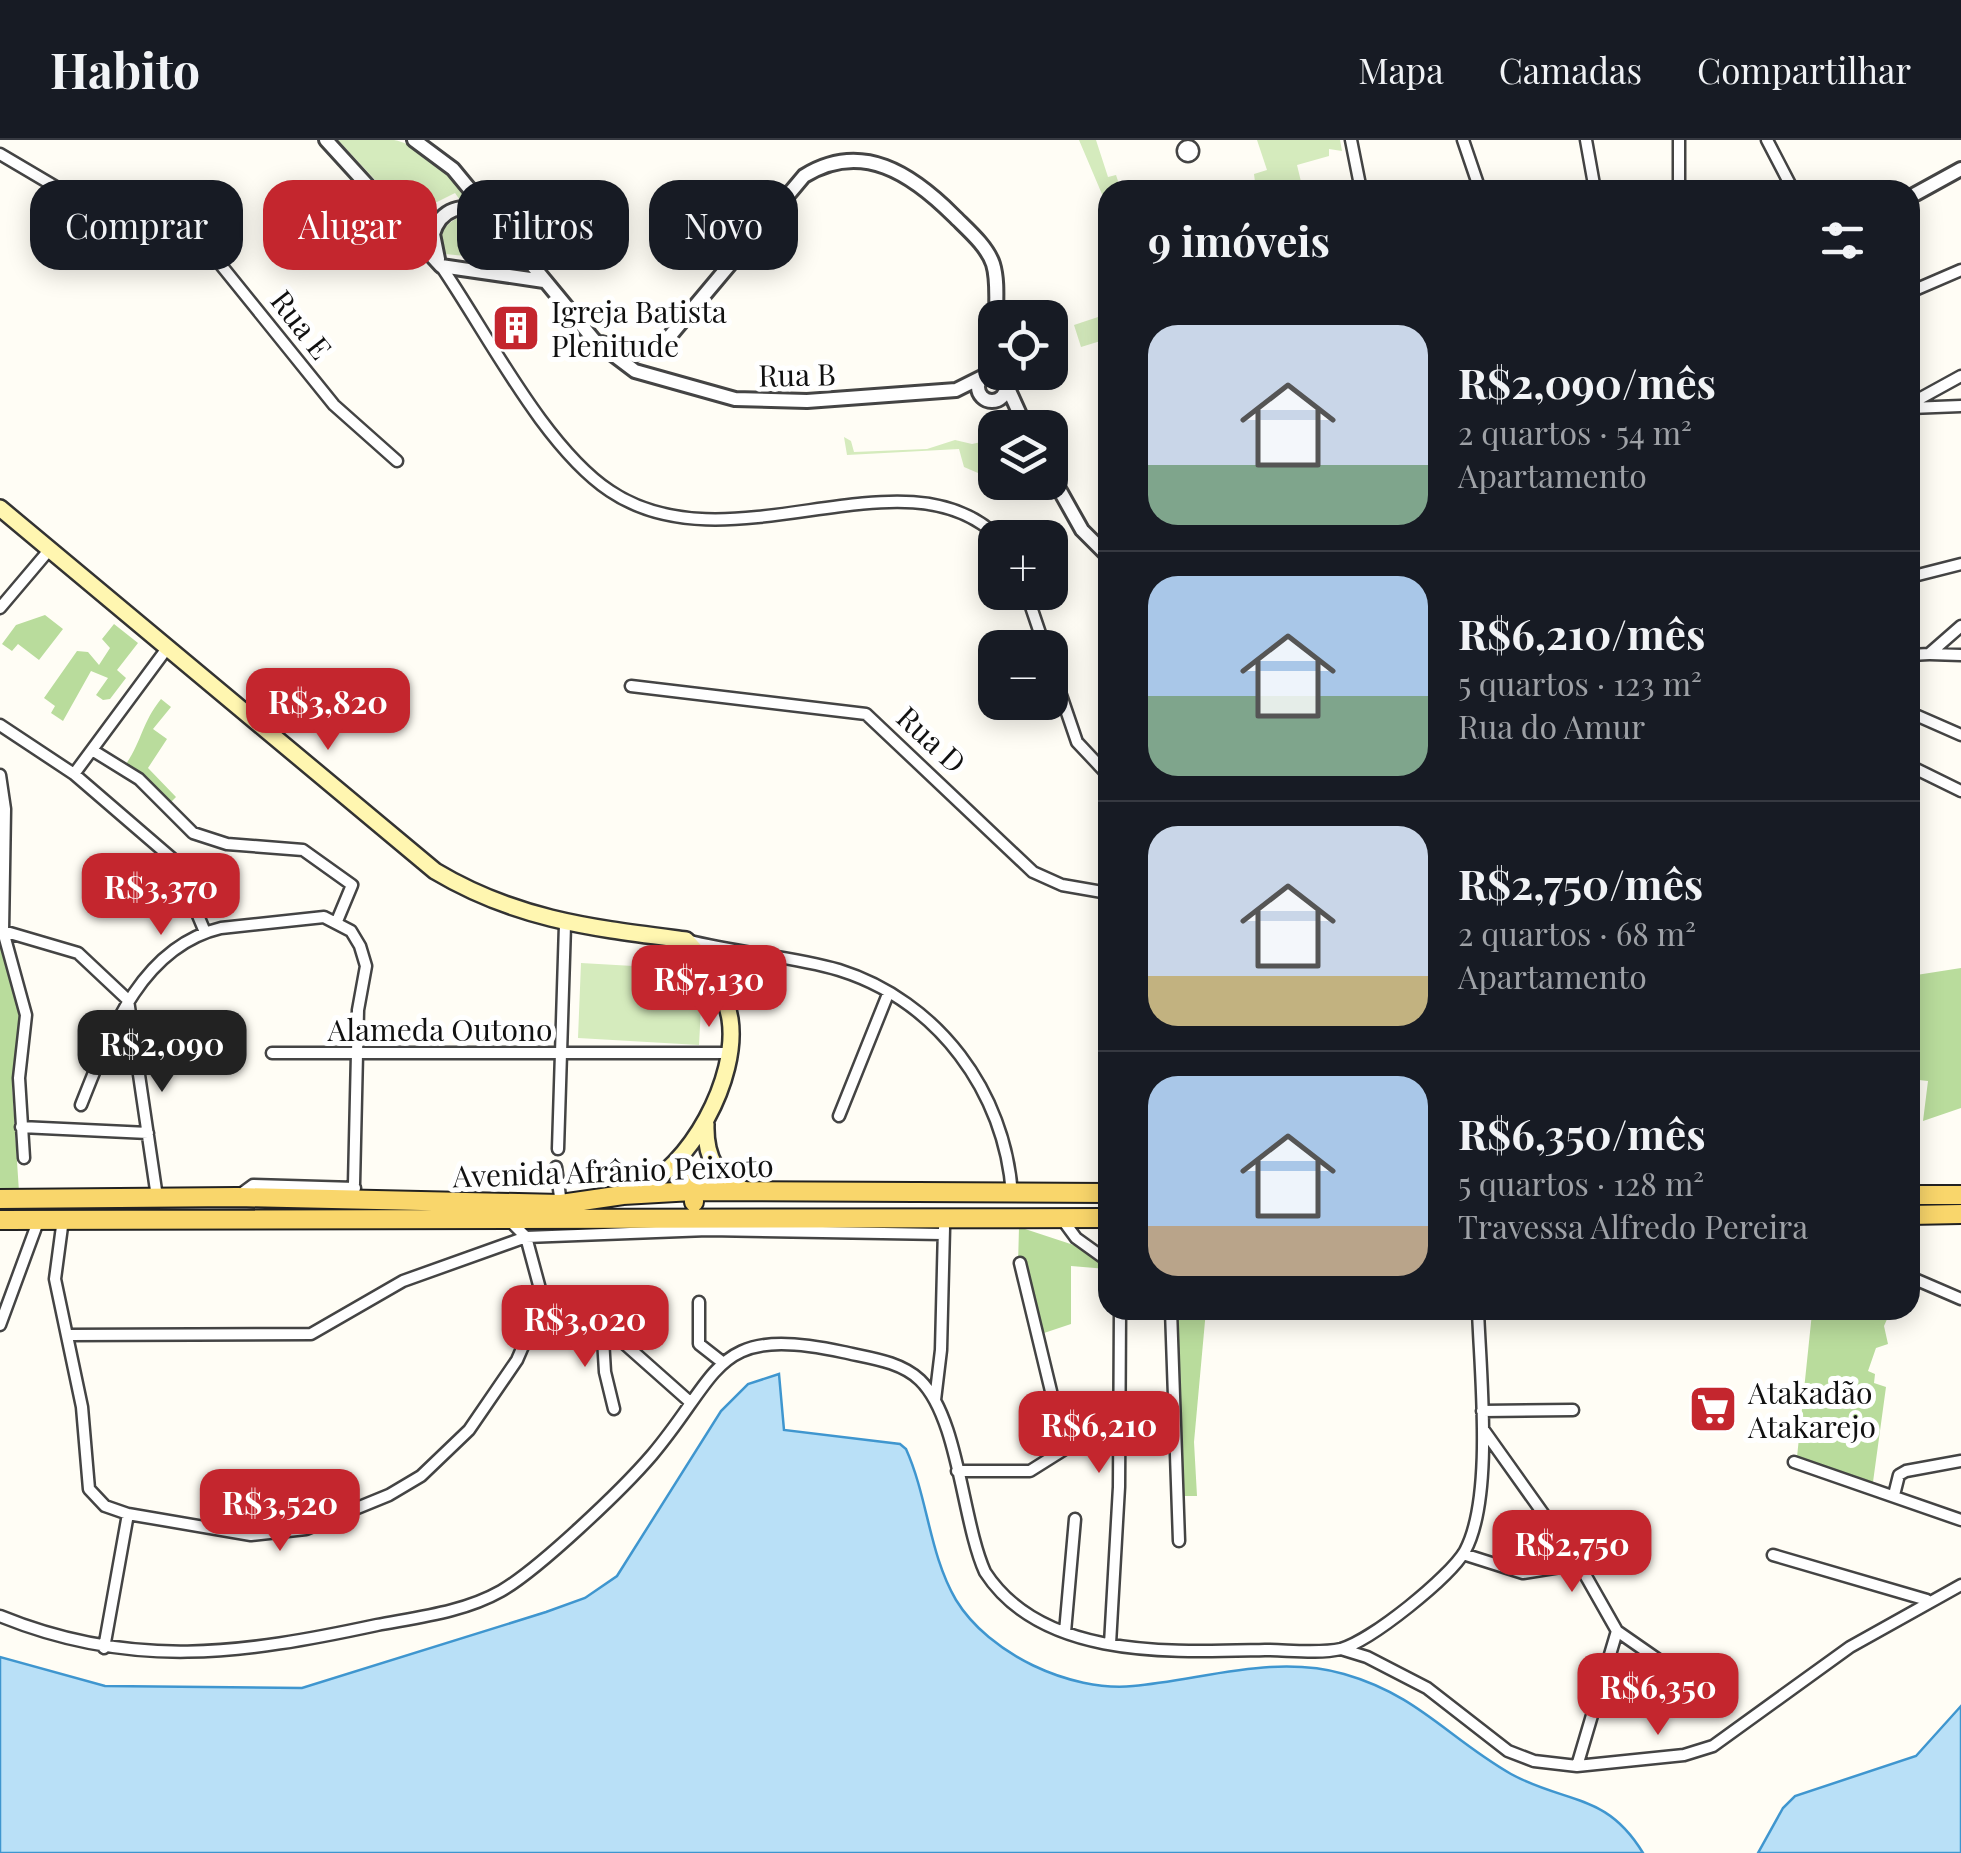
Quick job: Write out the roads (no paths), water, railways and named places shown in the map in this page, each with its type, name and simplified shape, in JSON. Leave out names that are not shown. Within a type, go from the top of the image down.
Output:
[{"type":"main road","points":[[0,508],[435,871],[485,898],[565,925],[686,940],[704,959],[725,1001],[732,1034],[707,1120],[679,1164],[656,1182],[622,1194]]},
{"type":"main road","points":[[707,1120],[706,1140],[716,1172],[728,1183],[752,1192]]},
{"type":"main road","points":[[679,1164],[693,1188],[694,1217]]},
{"type":"main road","points":[[693,1188],[716,1172]]},
{"type":"main road","name":"Avenida Afrânio Peixoto","points":[[0,1199],[356,1191],[562,1204],[693,1188],[752,1192],[1098,1194]]},
{"type":"main road","points":[[1920,1195],[1961,1195]]},
{"type":"main road","points":[[1920,1215],[1961,1214]]},
{"type":"main road","name":"Avenida Afrânio Peixoto","points":[[0,1220],[694,1217],[944,1225],[1098,1218]]},
{"type":"street","points":[[326,140],[441,266],[568,454],[623,499],[678,518],[726,522],[928,502],[970,515],[978,521]]},
{"type":"street","name":"Rua B","points":[[414,140],[449,165],[462,180]]},
{"type":"street","points":[[1351,140],[1359,180]]},
{"type":"street","points":[[1463,140],[1477,180]]},
{"type":"street","points":[[1586,140],[1593,180]]},
{"type":"street","points":[[1679,180],[1680,140]]},
{"type":"street","points":[[1767,140],[1789,180]]},
{"type":"street","name":"Rua E","points":[[0,154],[104,216],[200,241],[334,405],[398,462]]},
{"type":"street","points":[[594,340],[630,352],[653,350],[664,343],[804,176],[828,161],[853,154],[881,158],[899,168],[970,232],[993,263],[995,300]]},
{"type":"street","points":[[1920,192],[1961,169]]},
{"type":"street","points":[[441,266],[432,245],[439,220],[457,209]]},
{"type":"street","points":[[441,266],[544,281]]},
{"type":"street","name":"Rua B","points":[[535,270],[594,340],[635,371],[735,398],[807,401],[956,390],[978,379]]},
{"type":"street","points":[[1920,288],[1961,270]]},
{"type":"street","points":[[460,293],[459,280],[474,271]]},
{"type":"street","points":[[1920,400],[1961,376]]},
{"type":"street","points":[[956,390],[988,400],[1002,397],[1003,390]]},
{"type":"street","points":[[980,390],[1004,410]]},
{"type":"street","points":[[1920,406],[1961,406]]},
{"type":"street","points":[[1065,500],[1082,530],[1098,546]]},
{"type":"street","points":[[0,608],[50,549]]},
{"type":"street","points":[[1920,574],[1961,564]]},
{"type":"street","points":[[1929,654],[1961,626]]},
{"type":"street","points":[[74,774],[168,647]]},
{"type":"street","points":[[1920,654],[1961,655]]},
{"type":"street","name":"Rua D","points":[[631,686],[866,714],[1026,866],[1062,885],[1098,891]]},
{"type":"street","points":[[1068,716],[1077,742],[1098,765]]},
{"type":"street","points":[[1920,716],[1961,735]]},
{"type":"street","points":[[0,725],[74,774],[175,861],[205,932]]},
{"type":"street","points":[[92,750],[139,779],[193,833],[227,844],[303,850],[352,885],[337,921]]},
{"type":"street","points":[[1920,771],[1961,791]]},
{"type":"street","points":[[0,775],[5,809],[3,932],[26,1015],[18,1078],[24,1158]]},
{"type":"street","points":[[80,1105],[118,1012],[179,948],[205,932],[312,916],[337,921],[351,931],[366,966],[358,1010],[356,1191]]},
{"type":"street","points":[[558,1149],[565,925]]},
{"type":"street","points":[[3,932],[78,953],[128,1000],[157,1197]]},
{"type":"street","points":[[686,940],[839,970],[888,994],[954,1046],[984,1088],[1002,1127],[1012,1194]]},
{"type":"street","points":[[839,1116],[888,994]]},
{"type":"street","name":"Alameda Outono","points":[[272,1052],[358,1056],[729,1053]]},
{"type":"street","points":[[21,1127],[148,1133]]},
{"type":"street","points":[[556,1167],[562,1204]]},
{"type":"street","points":[[63,1219],[55,1275],[83,1412],[89,1489],[105,1506],[128,1514],[251,1535],[306,1529],[389,1496],[421,1476],[469,1430],[517,1360],[543,1300],[526,1236],[507,1218]]},
{"type":"street","points":[[0,1325],[32,1219]]},
{"type":"street","points":[[1062,1219],[1076,1238],[1098,1254]]},
{"type":"street","points":[[68,1335],[311,1334],[404,1281],[526,1236],[944,1225],[934,1401]]},
{"type":"street","points":[[957,1471],[1030,1471],[1066,1446],[1034,1336],[1020,1264]]},
{"type":"street","points":[[1920,1282],[1961,1300]]},
{"type":"street","points":[[543,1300],[576,1307],[602,1322],[690,1402]]},
{"type":"street","points":[[699,1302],[699,1344],[722,1362]]},
{"type":"street","points":[[1110,1644],[1118,1487],[1120,1320]]},
{"type":"street","points":[[1171,1320],[1179,1542]]},
{"type":"street","points":[[1340,1648],[1412,1602],[1463,1554],[1476,1513],[1482,1428],[1478,1320]]},
{"type":"street","points":[[602,1322],[605,1372],[614,1409]]},
{"type":"street","points":[[0,1616],[104,1648],[240,1652],[478,1602],[521,1576],[640,1468],[701,1382],[722,1362],[763,1346],[795,1342],[901,1367],[919,1379],[934,1401],[986,1575],[1018,1607],[1065,1632],[1110,1644],[1187,1651],[1340,1648],[1366,1656],[1427,1688],[1518,1756],[1549,1765],[1684,1756],[1713,1746],[1850,1647],[1961,1584]]},
{"type":"street","points":[[1482,1411],[1574,1410]]},
{"type":"street","points":[[1482,1428],[1578,1564],[1617,1632],[1663,1663],[1722,1670]]},
{"type":"street","points":[[1894,1495],[1899,1475],[1906,1471],[1961,1461]]},
{"type":"street","points":[[1794,1462],[1961,1520]]},
{"type":"street","points":[[104,1648],[128,1514]]},
{"type":"street","points":[[1065,1632],[1076,1520]]},
{"type":"street","points":[[1463,1554],[1523,1572],[1578,1564]]},
{"type":"street","points":[[1773,1555],[1927,1600]]},
{"type":"street","points":[[1577,1766],[1617,1632]]},
{"type":"water","points":[[779,1374],[784,1430],[900,1444],[906,1449],[940,1564],[956,1600],[970,1619],[1010,1653],[1058,1676],[1109,1686],[1159,1683],[1265,1667],[1344,1674],[1413,1705],[1511,1774],[1599,1809],[1629,1833],[1643,1853],[0,1853],[0,1657],[105,1686],[302,1688],[585,1598],[617,1576],[721,1411],[748,1384]]},
{"type":"water","points":[[1961,1706],[1961,1853],[1758,1853],[1783,1808],[1795,1796],[1916,1756]]},
{"type":"place","name":"Igreja Batista Plenitude","points":[[516,328]]},
{"type":"place","name":"Atakadão Atakarejo","points":[[1713,1409]]}]
